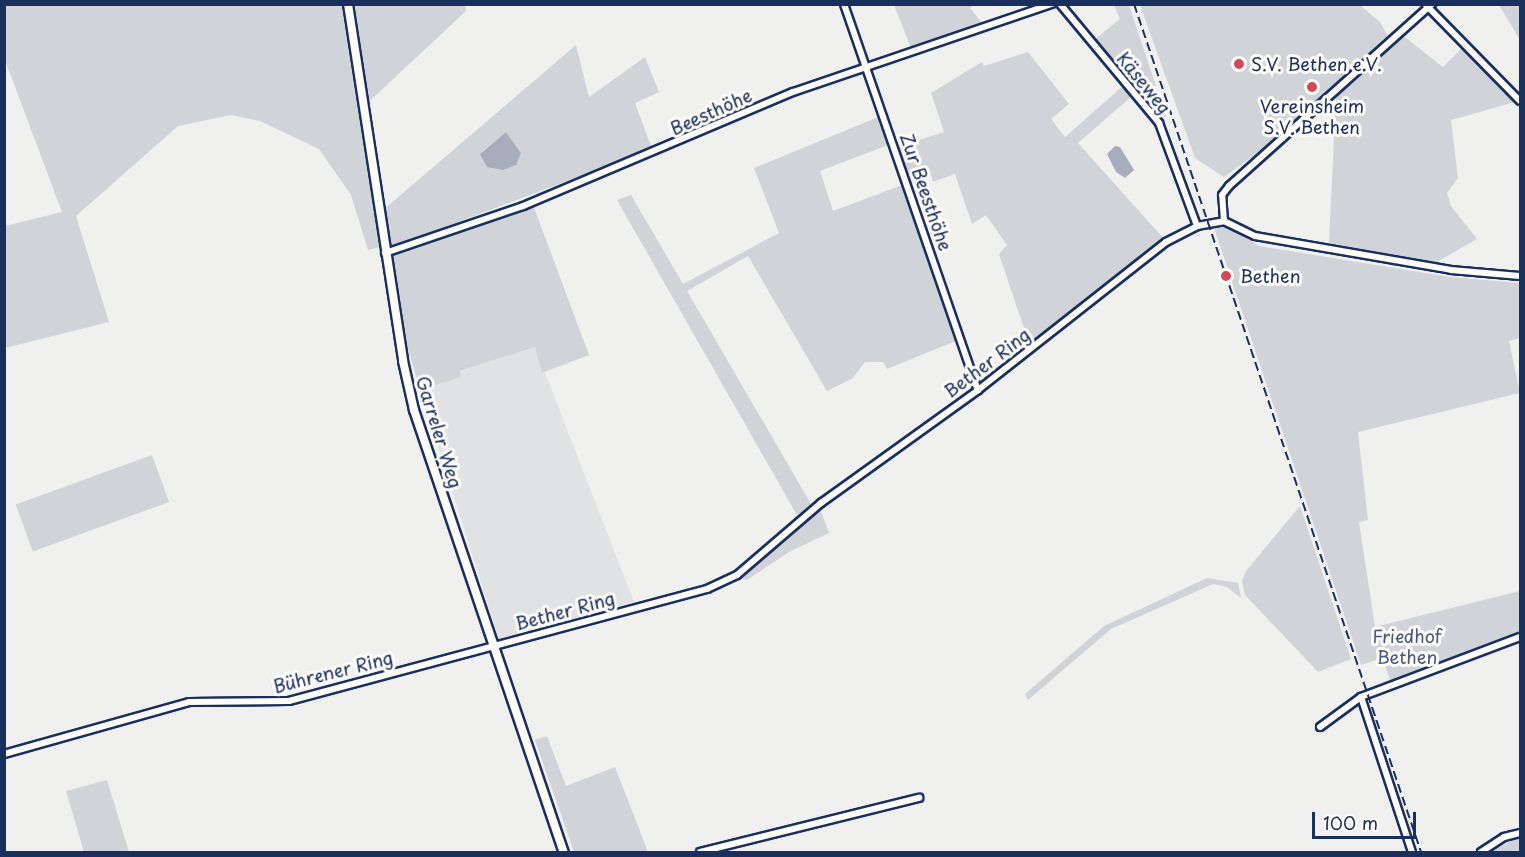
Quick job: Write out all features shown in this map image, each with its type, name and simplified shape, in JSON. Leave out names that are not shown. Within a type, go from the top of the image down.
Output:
[{"type":"street","name":"Garreler Weg","points":[[348,4],[385,253],[414,410],[564,852]]},
{"type":"street","name":"Zur Beesthöhe","points":[[844,4],[978,390]]},
{"type":"street","name":"Beesthöhe","points":[[385,253],[522,206],[793,92],[1052,4]]},
{"type":"street","name":"Käseweg","points":[[1060,4],[1159,123],[1197,226]]},
{"type":"street","points":[[1521,101],[1429,6],[1229,186],[1222,195],[1224,221],[1256,236],[1451,270],[1521,276]]},
{"type":"street","name":"Bether Ring","points":[[494,644],[707,589],[737,575],[821,503],[978,390],[1166,242],[1197,226],[1224,221]]},
{"type":"street","points":[[1320,727],[1361,697],[1521,637]]},
{"type":"street","name":"Bührener Ring","points":[[4,754],[165,707],[207,700],[268,704],[289,701],[494,644]]},
{"type":"street","points":[[1361,697],[1412,852]]},
{"type":"street","points":[[700,852],[919,798]]},
{"type":"street","points":[[1481,852],[1504,837],[1521,833]]},
{"type":"shaded area","points":[[535,347],[634,602],[499,639],[420,390],[461,377],[459,372]]},
{"type":"green space","points":[[465,4],[466,11],[360,110],[381,247],[368,250],[351,195],[319,149],[260,121],[231,115],[178,126],[76,216],[109,322],[5,348],[5,226],[62,212],[5,60],[5,5]]},
{"type":"green space","points":[[894,5],[974,5],[970,8],[983,24],[911,48]]},
{"type":"green space","points":[[1114,5],[1129,5],[1166,116],[1161,119],[1094,40],[1120,19]]},
{"type":"green space","points":[[1140,5],[1360,5],[1380,22],[1389,38],[1271,143],[1224,177],[1195,158]]},
{"type":"green space","points":[[1499,5],[1520,5],[1520,40]]},
{"type":"green space","points":[[1402,35],[1443,67],[1462,48],[1515,102],[1451,120],[1458,178],[1447,193],[1451,206],[1477,239],[1435,263],[1329,243],[1336,96]]},
{"type":"green space","points":[[576,45],[589,97],[645,57],[659,92],[635,103],[652,149],[389,248],[383,210]],"holes":[[[506,132],[521,153],[480,154]]]},
{"type":"green space","points":[[1028,52],[1069,104],[1051,119],[1065,137],[1124,85],[1133,95],[1078,143],[1165,240],[1030,346],[999,254],[1007,245],[986,215],[972,224],[955,174],[933,182],[930,172],[908,181],[897,147],[944,132],[931,93],[982,62],[984,66]]},
{"type":"green space","points":[[881,116],[891,144],[820,171],[833,211],[905,184],[958,340],[887,369],[883,362],[865,362],[853,378],[827,391],[748,256],[687,291],[811,504],[797,515],[617,200],[631,195],[683,284],[779,233],[754,168]]},
{"type":"green space","points":[[533,205],[589,355],[542,373],[535,347],[460,371],[461,377],[420,390],[405,338],[392,255]]},
{"type":"green space","name":"Friedhof Bethen","points":[[1225,224],[1259,246],[1450,277],[1520,283],[1520,338],[1509,341],[1520,393],[1358,432],[1368,520],[1359,522],[1375,627],[1520,591],[1520,633],[1391,683],[1382,658],[1361,665],[1213,225]]},
{"type":"green space","points":[[152,455],[169,502],[33,552],[16,505]]},
{"type":"green space","points":[[1300,506],[1351,659],[1318,672],[1245,595],[1242,581],[1246,571]]},
{"type":"green space","points":[[820,509],[829,533],[789,552],[747,580],[737,577]]},
{"type":"green space","points":[[1207,578],[1238,583],[1241,598],[1227,587],[1213,584],[1111,629],[1028,700],[1025,694],[1104,626]]},
{"type":"green space","points":[[547,736],[566,786],[615,767],[648,852],[574,852],[535,740]]},
{"type":"green space","points":[[107,780],[129,852],[84,852],[66,791]]},
{"type":"green space","points":[[1520,838],[1520,852],[1491,852],[1515,839]]},
{"type":"water","points":[[506,132],[521,153],[516,165],[503,170],[487,167],[480,154]]},
{"type":"water","points":[[1115,146],[1120,147],[1134,170],[1125,178],[1116,172],[1107,154]]},
{"type":"railway","points":[[1134,4],[1421,852]]},
{"type":"place","name":"S.V. Bethen e.V.","points":[[1239,64]]},
{"type":"place","name":"Vereinsheim S.V. Bethen","points":[[1312,87]]},
{"type":"place","name":"Bethen","points":[[1226,276]]}]
